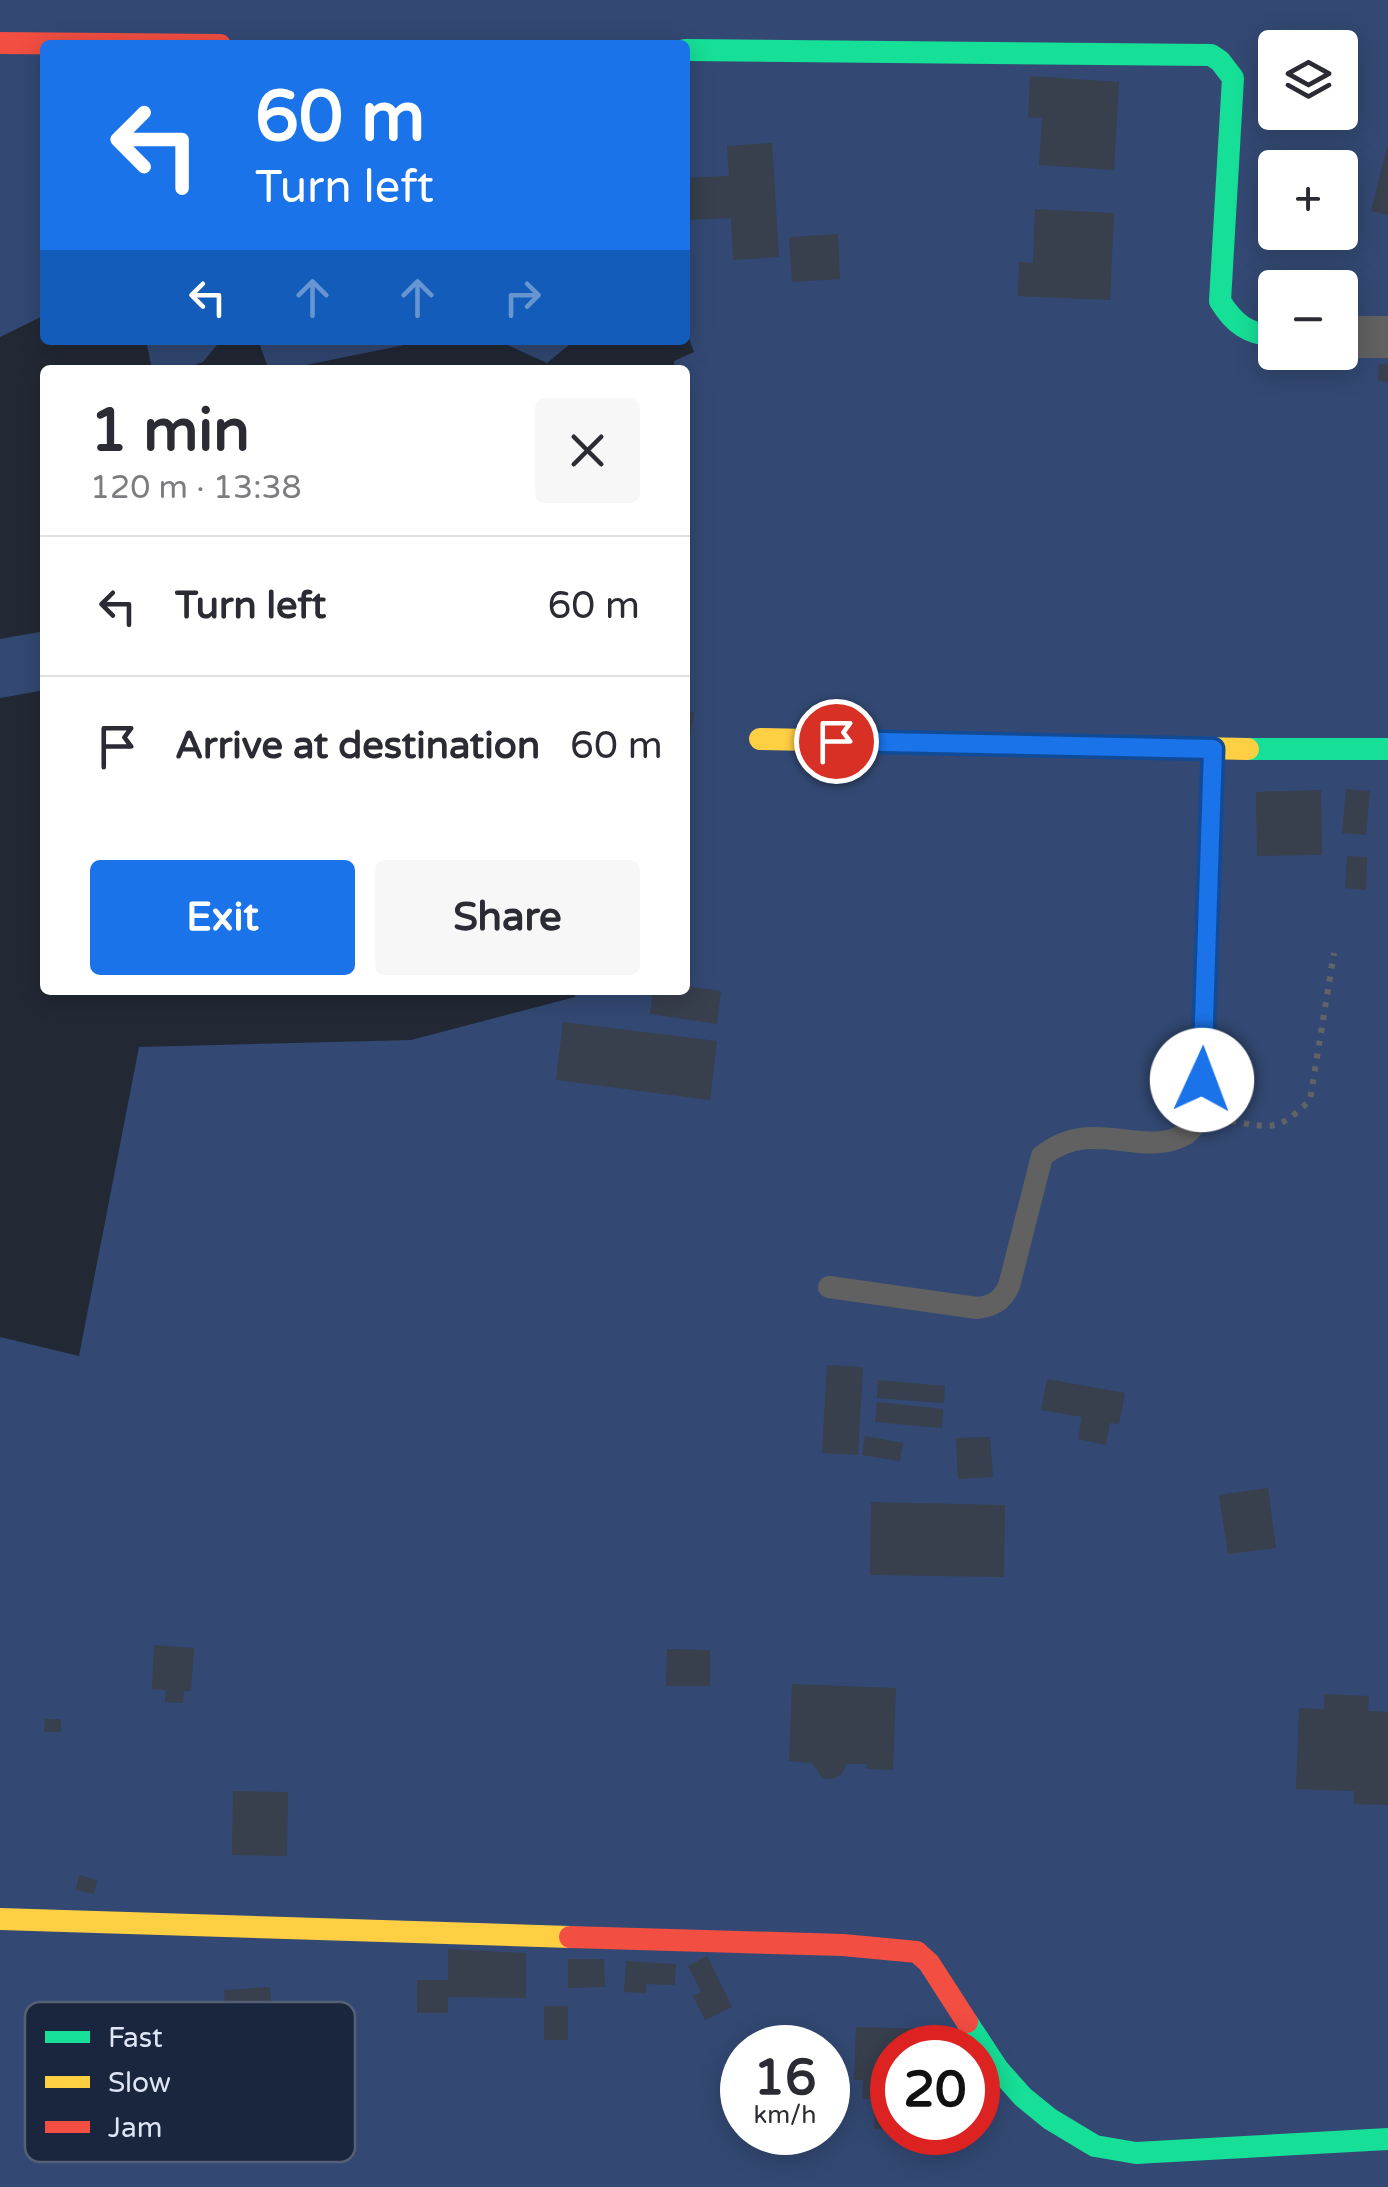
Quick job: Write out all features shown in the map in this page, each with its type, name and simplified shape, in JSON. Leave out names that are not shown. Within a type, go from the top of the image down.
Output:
[{"type":"street","points":[[0,43],[40,43]]},
{"type":"street","points":[[690,50],[1210,55],[1233,78],[1220,301],[1232,322],[1258,335]]},
{"type":"street","points":[[1358,336],[1388,337]]},
{"type":"street","points":[[760,739],[1213,749],[1388,748]]},
{"type":"street","points":[[0,1919],[903,1949],[917,1952],[930,1963],[998,2069],[1024,2097],[1050,2119],[1133,2170],[1388,2139]]},
{"type":"lane","points":[[828,1287],[988,1307],[998,1302],[1009,1286],[1042,1156],[1058,1143],[1081,1137],[1160,1143],[1188,1133],[1201,1116],[1213,749]]},
{"type":"path","points":[[1201,1116],[1272,1128],[1294,1117],[1310,1100],[1334,953]]},
{"type":"shaded area","points":[[0,0],[1388,0],[1388,2187],[0,2187],[0,1337],[79,1356],[139,1047],[411,1040],[575,995],[690,995],[690,365],[674,365],[674,361],[694,352],[690,341],[690,40],[40,40],[40,317],[0,337]]},
{"type":"shaded area","points":[[147,345],[217,345],[203,362],[195,365],[151,365]]},
{"type":"shaded area","points":[[260,345],[404,345],[306,365],[267,365]]},
{"type":"shaded area","points":[[508,345],[569,345],[547,363]]},
{"type":"shaded area","points":[[40,632],[40,691],[0,698],[0,639]]},
{"type":"building","points":[[1030,76],[1119,82],[1114,170],[1039,165],[1042,118],[1028,117]]},
{"type":"building","points":[[772,143],[779,257],[733,260],[731,218],[690,220],[690,178],[729,176],[727,146]]},
{"type":"building","points":[[1388,147],[1388,215],[1371,211]]},
{"type":"building","points":[[1035,209],[1114,213],[1110,300],[1018,296],[1019,262],[1033,263]]},
{"type":"building","points":[[838,234],[840,279],[792,282],[789,237]]},
{"type":"building","points":[[1379,364],[1388,365],[1388,382],[1378,381]]},
{"type":"building","points":[[1346,789],[1370,791],[1366,835],[1342,833]]},
{"type":"building","points":[[1321,790],[1322,855],[1257,856],[1256,792]]},
{"type":"building","points":[[1347,856],[1367,857],[1366,890],[1345,888]]},
{"type":"building","points":[[690,987],[721,991],[717,1024],[650,1014],[652,995],[690,995]]},
{"type":"building","points":[[563,1022],[717,1041],[710,1100],[556,1080]]},
{"type":"building","points":[[827,1365],[863,1367],[858,1455],[822,1453]]},
{"type":"building","points":[[1047,1379],[1125,1393],[1119,1424],[1110,1423],[1106,1445],[1078,1439],[1082,1417],[1041,1410]]},
{"type":"building","points":[[878,1380],[945,1386],[944,1403],[877,1398]]},
{"type":"building","points":[[877,1402],[943,1409],[942,1428],[875,1422]]},
{"type":"building","points":[[865,1436],[903,1443],[900,1461],[862,1455]]},
{"type":"building","points":[[990,1437],[993,1477],[958,1479],[956,1438]]},
{"type":"building","points":[[1268,1488],[1276,1548],[1228,1554],[1219,1495]]},
{"type":"building","points":[[871,1502],[1005,1505],[1004,1577],[870,1575]]},
{"type":"building","points":[[154,1645],[194,1648],[191,1691],[184,1691],[183,1703],[165,1702],[166,1690],[152,1689]]},
{"type":"building","points":[[667,1649],[710,1650],[710,1686],[666,1686]]},
{"type":"building","points":[[792,1684],[896,1688],[893,1770],[847,1764],[842,1774],[832,1779],[822,1778],[812,1763],[789,1761]]},
{"type":"building","points":[[1324,1694],[1369,1696],[1368,1711],[1388,1712],[1388,1805],[1354,1804],[1354,1791],[1296,1789],[1299,1708],[1324,1709]]},
{"type":"building","points":[[45,1719],[61,1719],[61,1732],[44,1732]]},
{"type":"building","points":[[233,1791],[288,1792],[287,1856],[232,1855]]},
{"type":"building","points":[[79,1875],[97,1880],[94,1894],[76,1890]]},
{"type":"building","points":[[448,1949],[526,1953],[526,1998],[448,1997],[448,2013],[417,2013],[417,1980],[448,1980]]},
{"type":"building","points":[[707,1956],[732,2007],[705,2020],[693,1996],[701,1992],[688,1966]]},
{"type":"building","points":[[568,1959],[604,1959],[605,1987],[568,1988]]},
{"type":"building","points":[[626,1961],[676,1964],[675,1985],[646,1984],[646,1993],[624,1992]]},
{"type":"building","points":[[270,1987],[271,2002],[225,2002],[224,1990]]},
{"type":"building","points":[[544,2006],[568,2006],[568,2040],[544,2040]]},
{"type":"building","points":[[856,2027],[870,2027],[870,2099],[862,2099],[863,2080],[854,2080]]},
{"type":"traffic: fast","points":[[690,50],[1211,55],[1233,78],[1220,301],[1231,316],[1258,333]]},
{"type":"traffic: fast","points":[[1248,749],[1388,749]]},
{"type":"traffic: fast","points":[[967,2022],[998,2069],[1023,2097],[1095,2146],[1136,2153],[1388,2139]]},
{"type":"traffic: slow","points":[[760,739],[1248,749]]},
{"type":"traffic: slow","points":[[0,1919],[570,1937]]},
{"type":"traffic: jam","points":[[0,43],[40,43]]},
{"type":"traffic: jam","points":[[570,1937],[843,1945],[917,1952],[929,1963],[967,2022]]},
{"type":"route","points":[[836,741],[1213,749],[1202,1080]]}]
